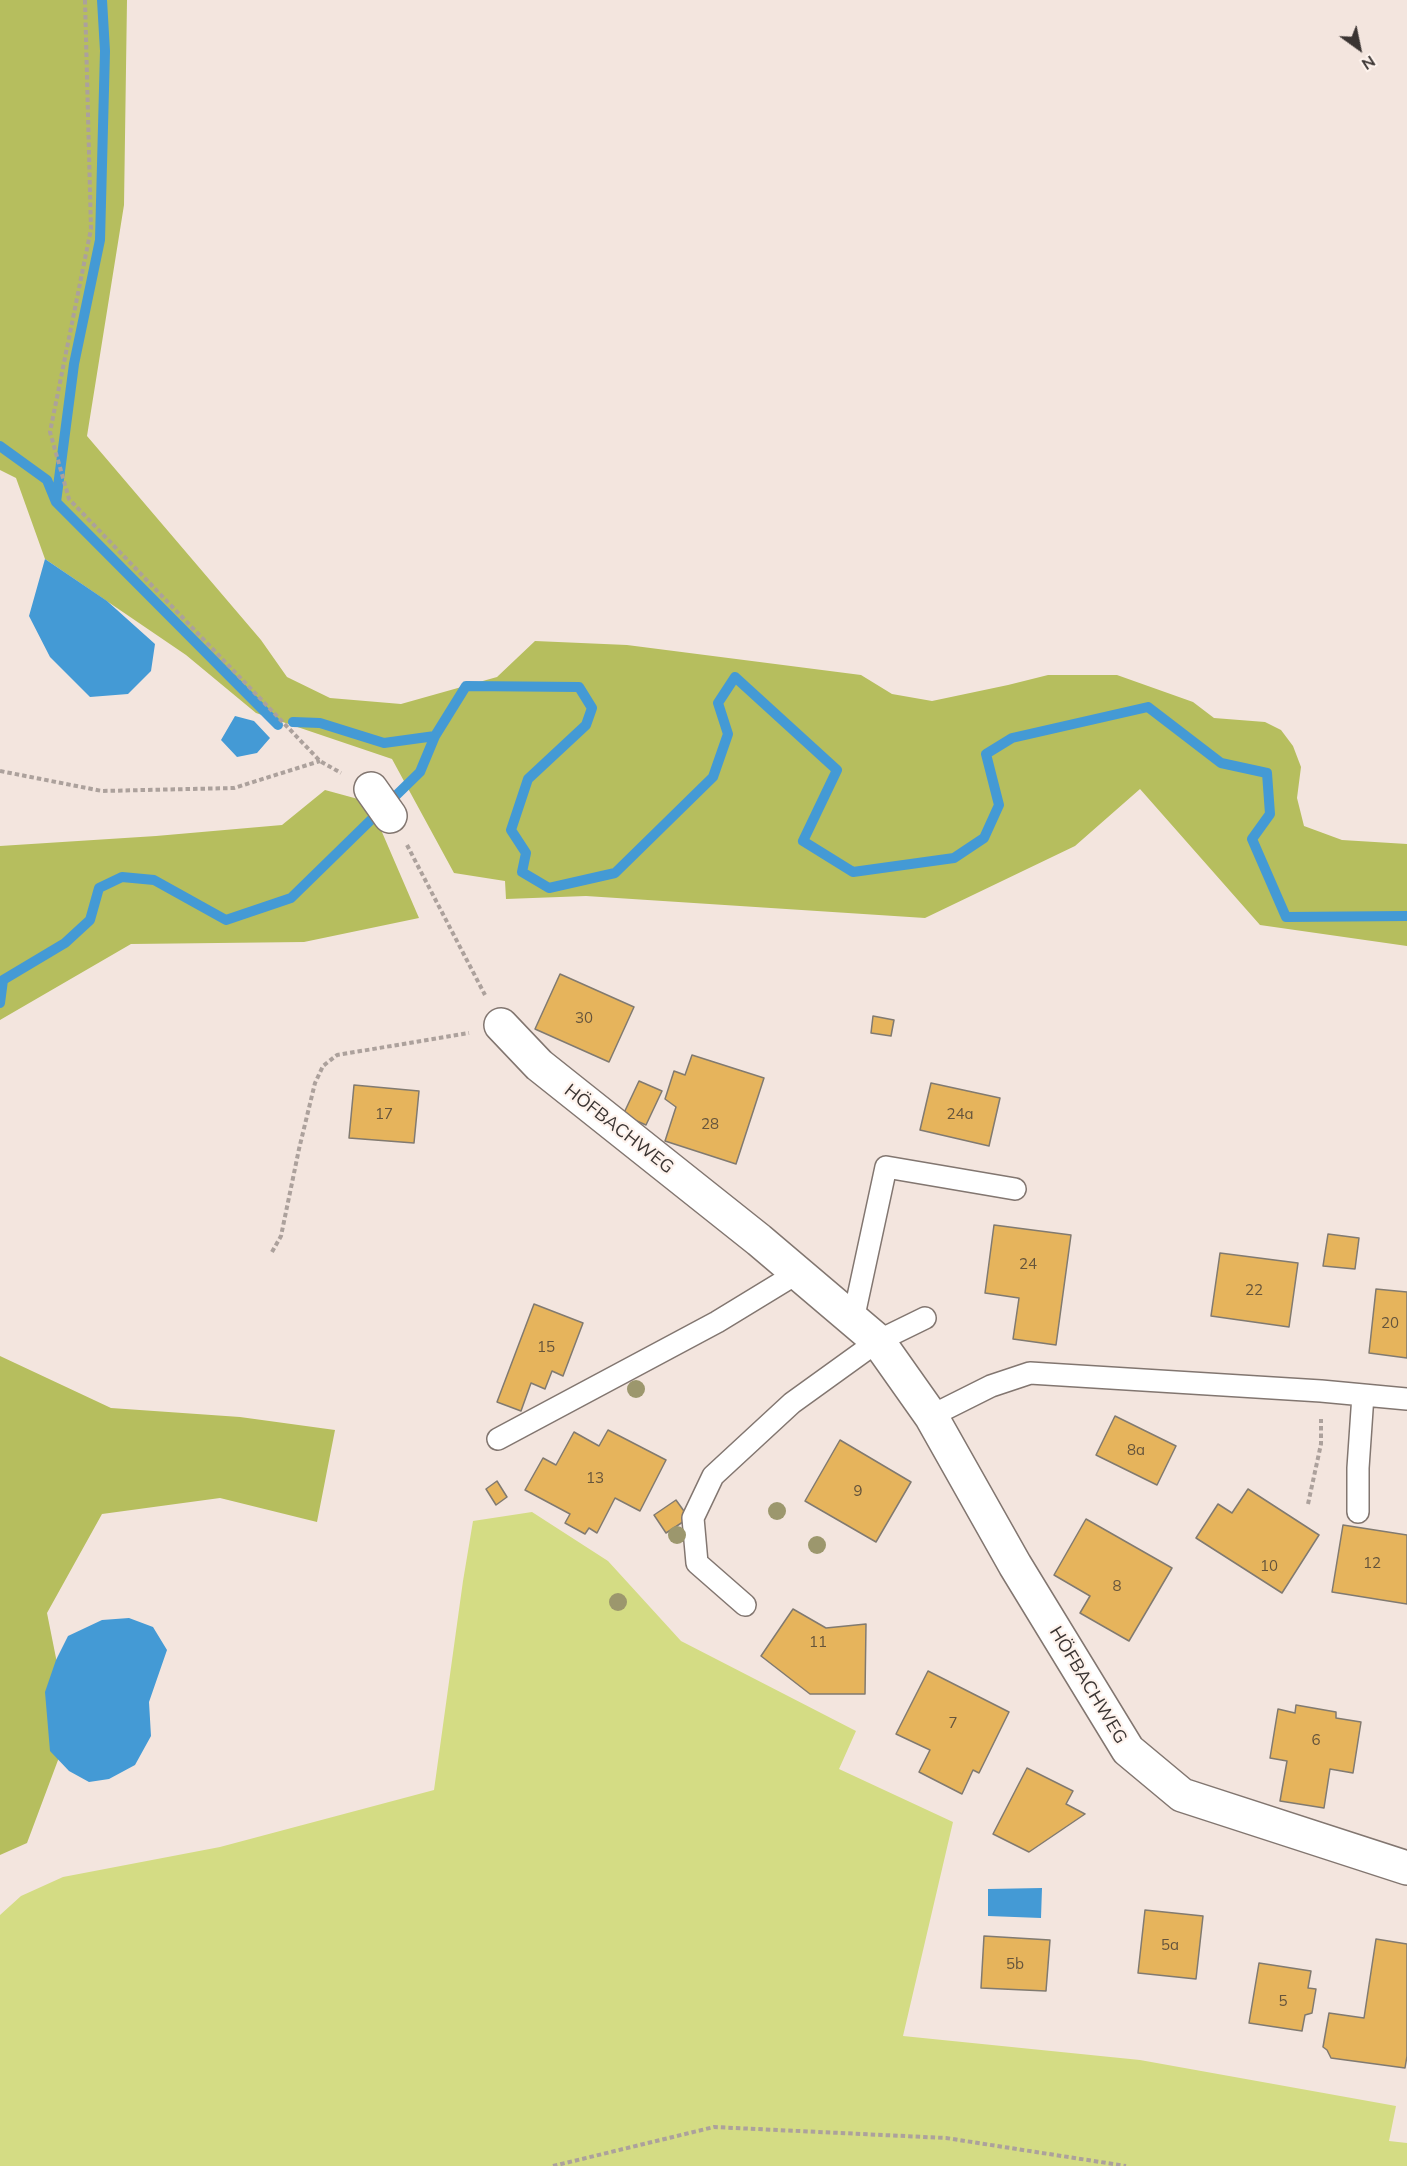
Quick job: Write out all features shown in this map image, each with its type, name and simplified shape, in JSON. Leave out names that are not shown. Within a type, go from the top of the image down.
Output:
[{"type":"street","points":[[371,789],[390,816]]},
{"type":"street","name":"HÖFBACHWEG","points":[[501,1025],[539,1065],[799,1272],[878,1341],[931,1416],[1015,1565],[1128,1750],[1182,1795],[1407,1868]]},
{"type":"lane","points":[[853,1320],[886,1167],[1015,1189]]},
{"type":"lane","points":[[498,1439],[717,1322],[799,1272]]},
{"type":"lane","points":[[745,1605],[697,1563],[693,1518],[713,1476],[792,1403],[878,1341],[925,1318]]},
{"type":"lane","points":[[931,1416],[991,1386],[1030,1373],[1321,1391],[1407,1399]]},
{"type":"lane","points":[[1358,1512],[1358,1468],[1364,1395]]},
{"type":"path","points":[[0,771],[102,791],[234,788],[320,761],[69,499],[50,432],[91,229],[85,0]]},
{"type":"path","points":[[272,1252],[281,1236],[301,1138],[315,1083],[323,1066],[337,1055],[458,1036],[501,1025],[416,859],[390,816]]},
{"type":"path","points":[[1308,1504],[1321,1444],[1321,1391]]},
{"type":"path","points":[[553,2166],[714,2127],[946,2138],[1126,2166]]},
{"type":"green space","points":[[0,0],[127,0],[124,205],[87,436],[261,640],[287,677],[330,698],[401,704],[497,677],[535,641],[627,645],[861,675],[892,694],[932,701],[1048,675],[1117,675],[1193,702],[1214,718],[1265,722],[1281,730],[1293,746],[1301,767],[1297,798],[1304,826],[1342,840],[1407,844],[1407,946],[1260,925],[1140,789],[1075,846],[925,918],[586,896],[506,899],[505,881],[454,873],[392,759],[256,713],[186,655],[45,559],[16,478],[0,470]]},
{"type":"green space","points":[[325,790],[369,802],[419,918],[304,942],[131,944],[0,1020],[0,846],[282,825]]},
{"type":"green space","points":[[0,1356],[111,1408],[240,1417],[335,1430],[317,1522],[220,1498],[102,1514],[47,1613],[70,1728],[27,1843],[0,1855]]},
{"type":"green space","points":[[532,1512],[608,1561],[681,1641],[856,1731],[839,1769],[953,1822],[903,2036],[1140,2060],[1396,2106],[1389,2141],[1407,2143],[1407,2166],[0,2166],[0,1915],[21,1896],[63,1877],[220,1847],[434,1790],[473,1521]]},
{"type":"water","points":[[45,559],[107,601],[155,644],[151,671],[128,694],[90,697],[50,657],[29,616]]},
{"type":"water","points":[[235,716],[254,721],[270,738],[257,753],[237,757],[221,740]]},
{"type":"water","points":[[129,1618],[153,1627],[167,1650],[149,1702],[151,1736],[135,1765],[109,1779],[89,1782],[69,1771],[50,1751],[45,1692],[56,1660],[68,1636],[102,1620]]},
{"type":"water","points":[[1042,1888],[1041,1918],[988,1916],[988,1889]]},
{"type":"building","points":[[560,974],[634,1007],[609,1062],[535,1029]]},
{"type":"building","points":[[873,1016],[894,1020],[891,1036],[871,1033]]},
{"type":"building","points":[[692,1055],[764,1078],[736,1164],[665,1141],[676,1107],[665,1099],[674,1071],[685,1075]]},
{"type":"building","points":[[639,1081],[662,1091],[646,1125],[623,1115]]},
{"type":"building","points":[[931,1083],[1000,1098],[989,1146],[920,1130]]},
{"type":"building","points":[[354,1085],[419,1091],[414,1143],[349,1138]]},
{"type":"building","points":[[994,1225],[1071,1235],[1056,1345],[1013,1339],[1019,1298],[985,1293]]},
{"type":"building","points":[[1328,1234],[1359,1238],[1355,1269],[1323,1266]]},
{"type":"building","points":[[1220,1253],[1298,1263],[1289,1327],[1211,1316]]},
{"type":"building","points":[[1376,1289],[1407,1292],[1407,1358],[1369,1353]]},
{"type":"building","points":[[534,1304],[583,1323],[563,1376],[552,1371],[545,1389],[531,1383],[521,1411],[497,1402]]},
{"type":"building","points":[[1115,1416],[1176,1446],[1157,1485],[1096,1455]]},
{"type":"building","points":[[608,1430],[666,1460],[640,1511],[615,1498],[597,1533],[589,1528],[585,1534],[565,1523],[570,1514],[525,1490],[543,1458],[556,1465],[574,1432],[599,1446]]},
{"type":"building","points":[[840,1440],[911,1482],[876,1542],[805,1501]]},
{"type":"building","points":[[497,1481],[507,1497],[496,1505],[486,1489]]},
{"type":"building","points":[[1248,1489],[1319,1535],[1282,1593],[1196,1538],[1218,1504],[1232,1513]]},
{"type":"building","points":[[676,1500],[689,1518],[666,1533],[654,1515]]},
{"type":"building","points":[[1086,1519],[1172,1568],[1129,1641],[1080,1613],[1090,1596],[1054,1575]]},
{"type":"building","points":[[1343,1525],[1407,1535],[1407,1604],[1332,1592]]},
{"type":"building","points":[[793,1609],[826,1628],[866,1624],[865,1694],[810,1694],[761,1656]]},
{"type":"building","points":[[928,1671],[1009,1712],[979,1773],[973,1770],[962,1794],[919,1772],[930,1750],[896,1734]]},
{"type":"building","points":[[1296,1705],[1336,1712],[1336,1718],[1361,1722],[1353,1773],[1330,1769],[1324,1808],[1280,1801],[1287,1761],[1270,1758],[1278,1709],[1295,1713]]},
{"type":"building","points":[[1027,1768],[1073,1791],[1066,1804],[1085,1814],[1029,1852],[993,1834]]},
{"type":"building","points":[[1145,1910],[1203,1916],[1196,1979],[1138,1973]]},
{"type":"building","points":[[984,1936],[1050,1940],[1046,1991],[981,1988]]},
{"type":"building","points":[[1376,1939],[1407,1944],[1407,2056],[1405,2068],[1331,2058],[1323,2047],[1329,2013],[1364,2018]]},
{"type":"building","points":[[1259,1963],[1311,1971],[1308,1988],[1316,1989],[1312,2013],[1305,2015],[1302,2031],[1249,2023]]},
{"type":"waterway","points":[[56,502],[74,364],[100,240],[105,51],[102,0]]},
{"type":"waterway","points":[[0,446],[47,480],[56,502],[278,725]]},
{"type":"waterway","points":[[0,1003],[3,980],[65,943],[90,920],[99,888],[122,877],[154,880],[226,920],[291,898],[420,772],[435,736],[466,686],[579,687],[592,708],[586,725],[528,779],[511,830],[526,853],[522,872],[549,888],[615,873],[713,777],[728,734],[718,703],[735,677],[837,770],[803,841],[853,872],[954,858],[984,838],[999,805],[986,754],[1012,738],[1148,707],[1221,763],[1267,773],[1270,814],[1252,839],[1286,917],[1407,916]]},
{"type":"waterway","points":[[293,722],[320,723],[384,743],[435,736]]}]
